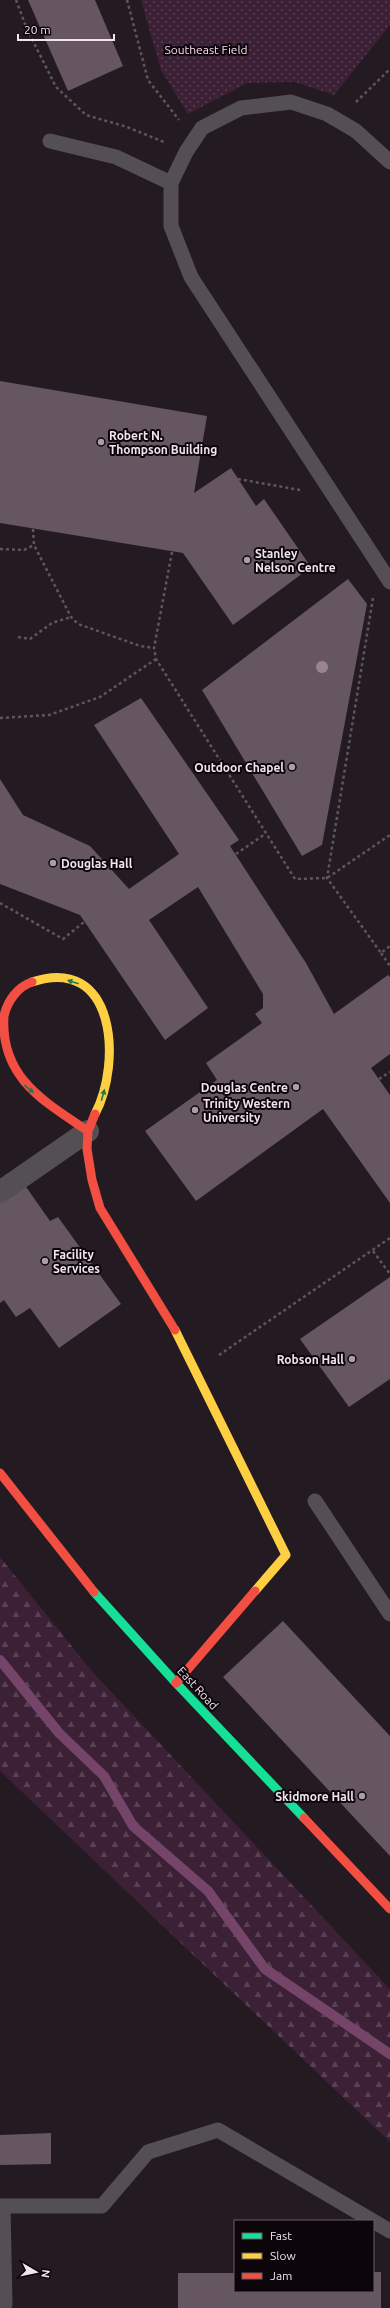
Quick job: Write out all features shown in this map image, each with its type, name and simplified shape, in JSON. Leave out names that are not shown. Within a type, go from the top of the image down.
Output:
[{"type":"street","points":[[88,1131],[28,1089],[9,1067],[3,1052],[2,1022],[6,1006],[12,994],[22,986],[34,980],[61,978],[77,983],[90,989],[101,1002],[109,1040],[108,1064],[105,1086],[99,1106],[88,1131],[88,1164],[92,1187],[100,1208],[179,1336],[286,1555],[176,1683]]},
{"type":"street","points":[[0,1192],[88,1131]]},
{"type":"street","name":"East Road","points":[[0,1473],[98,1597],[176,1683],[390,1909]]},
{"type":"lane","points":[[390,162],[356,132],[339,121],[327,114],[291,102],[241,108],[202,128],[186,152],[171,183],[171,226],[191,277],[390,582]]},
{"type":"lane","points":[[50,141],[116,157],[171,183]]},
{"type":"lane","points":[[315,1501],[390,1614]]},
{"type":"lane","points":[[2,2308],[5,2304],[1,2206],[102,2206],[148,2152],[218,2130],[371,2220]]},
{"type":"lane","points":[[374,2222],[390,2231]]},
{"type":"path","points":[[16,0],[27,29],[56,87],[86,115],[127,127],[186,152]]},
{"type":"path","points":[[127,0],[148,80],[194,139]]},
{"type":"path","points":[[339,121],[390,69]]},
{"type":"path","points":[[238,479],[333,496]]},
{"type":"path","points":[[33,528],[34,545],[71,618],[78,624],[140,646],[154,648]]},
{"type":"path","points":[[0,549],[24,550],[34,545]]},
{"type":"path","points":[[172,552],[154,648],[156,659],[265,834],[295,879],[327,878],[390,835]]},
{"type":"path","points":[[378,562],[327,878],[390,966]]},
{"type":"path","points":[[18,637],[30,639],[52,623],[71,618]]},
{"type":"path","points":[[0,718],[49,715],[100,697],[156,659]]},
{"type":"path","points":[[236,854],[265,834]]},
{"type":"path","points":[[0,903],[63,939],[84,922]]},
{"type":"path","points":[[381,953],[390,946]]},
{"type":"path","points":[[379,1080],[390,1072]]},
{"type":"path","points":[[196,1371],[390,1238]]},
{"type":"path","points":[[373,1251],[390,1274]]},
{"type":"green space","name":"Southeast Field","points":[[141,0],[390,0],[390,25],[334,95],[295,82],[247,83],[188,114],[161,70]]},
{"type":"green space","points":[[0,1557],[90,1669],[390,1989],[390,2142],[0,1771]]},
{"type":"building","points":[[28,0],[95,0],[123,66],[68,91]]},
{"type":"building","name":"Robert N. Thompson Building","points":[[0,381],[207,416],[194,493],[231,468],[256,506],[264,499],[311,567],[233,625],[183,553],[0,523]]},
{"type":"building","name":"Outdoor Chapel","points":[[348,579],[367,604],[322,845],[302,856],[202,690]]},
{"type":"building","points":[[141,698],[239,840],[230,846],[306,963],[334,1014],[388,975],[390,977],[390,1054],[371,1068],[390,1095],[390,1203],[323,1109],[196,1201],[145,1131],[217,1080],[206,1063],[262,1023],[255,1014],[263,1008],[263,994],[198,887],[149,920],[208,1008],[165,1040],[80,915],[0,884],[0,779],[23,815],[90,846],[129,889],[179,854],[94,725]]},
{"type":"building","name":"Facility Services","points":[[24,1184],[50,1221],[58,1217],[121,1304],[59,1348],[30,1308],[16,1317],[4,1300],[0,1303],[0,1201]]},
{"type":"building","name":"Robson Hall","points":[[390,1277],[390,1379],[349,1407],[300,1339]]},
{"type":"building","name":"Skidmore Hall","points":[[283,1621],[390,1736],[390,1856],[223,1677]]},
{"type":"building","points":[[51,2133],[51,2164],[0,2165],[0,2135]]},
{"type":"building","points":[[374,2272],[381,2272],[381,2308],[178,2308],[178,2273],[234,2273],[234,2292],[374,2292]]},
{"type":"waterway","points":[[0,1660],[59,1733],[104,1776],[133,1826],[208,1891],[265,1969],[390,2054]]},
{"type":"traffic: fast","points":[[94,1592],[176,1683],[304,1818]]},
{"type":"traffic: slow","points":[[32,982],[60,978],[81,984],[96,998],[105,1018],[109,1042],[108,1068],[103,1093],[95,1114]]},
{"type":"traffic: slow","points":[[175,1330],[286,1555],[255,1591]]},
{"type":"traffic: jam","points":[[32,982],[17,991],[10,1000],[5,1011],[5,1038],[9,1056],[17,1072],[28,1086],[56,1110],[88,1131]]},
{"type":"traffic: jam","points":[[95,1114],[88,1131],[87,1149],[92,1180],[100,1208],[175,1330]]},
{"type":"traffic: jam","points":[[0,1473],[94,1592]]},
{"type":"traffic: jam","points":[[176,1683],[255,1591]]},
{"type":"traffic: jam","points":[[304,1818],[390,1909]]},
{"type":"place","name":"Robert N. Thompson Building","points":[[101,442]]},
{"type":"place","name":"Stanley Nelson Centre","points":[[247,560]]},
{"type":"place","name":"Outdoor Chapel","points":[[292,767]]},
{"type":"place","name":"Douglas Hall","points":[[53,863]]},
{"type":"place","name":"Douglas Centre","points":[[296,1087]]},
{"type":"place","name":"Trinity Western University","points":[[195,1110]]},
{"type":"place","name":"Facility Services","points":[[45,1261]]},
{"type":"place","name":"Robson Hall","points":[[352,1359]]},
{"type":"place","name":"Skidmore Hall","points":[[362,1796]]}]
